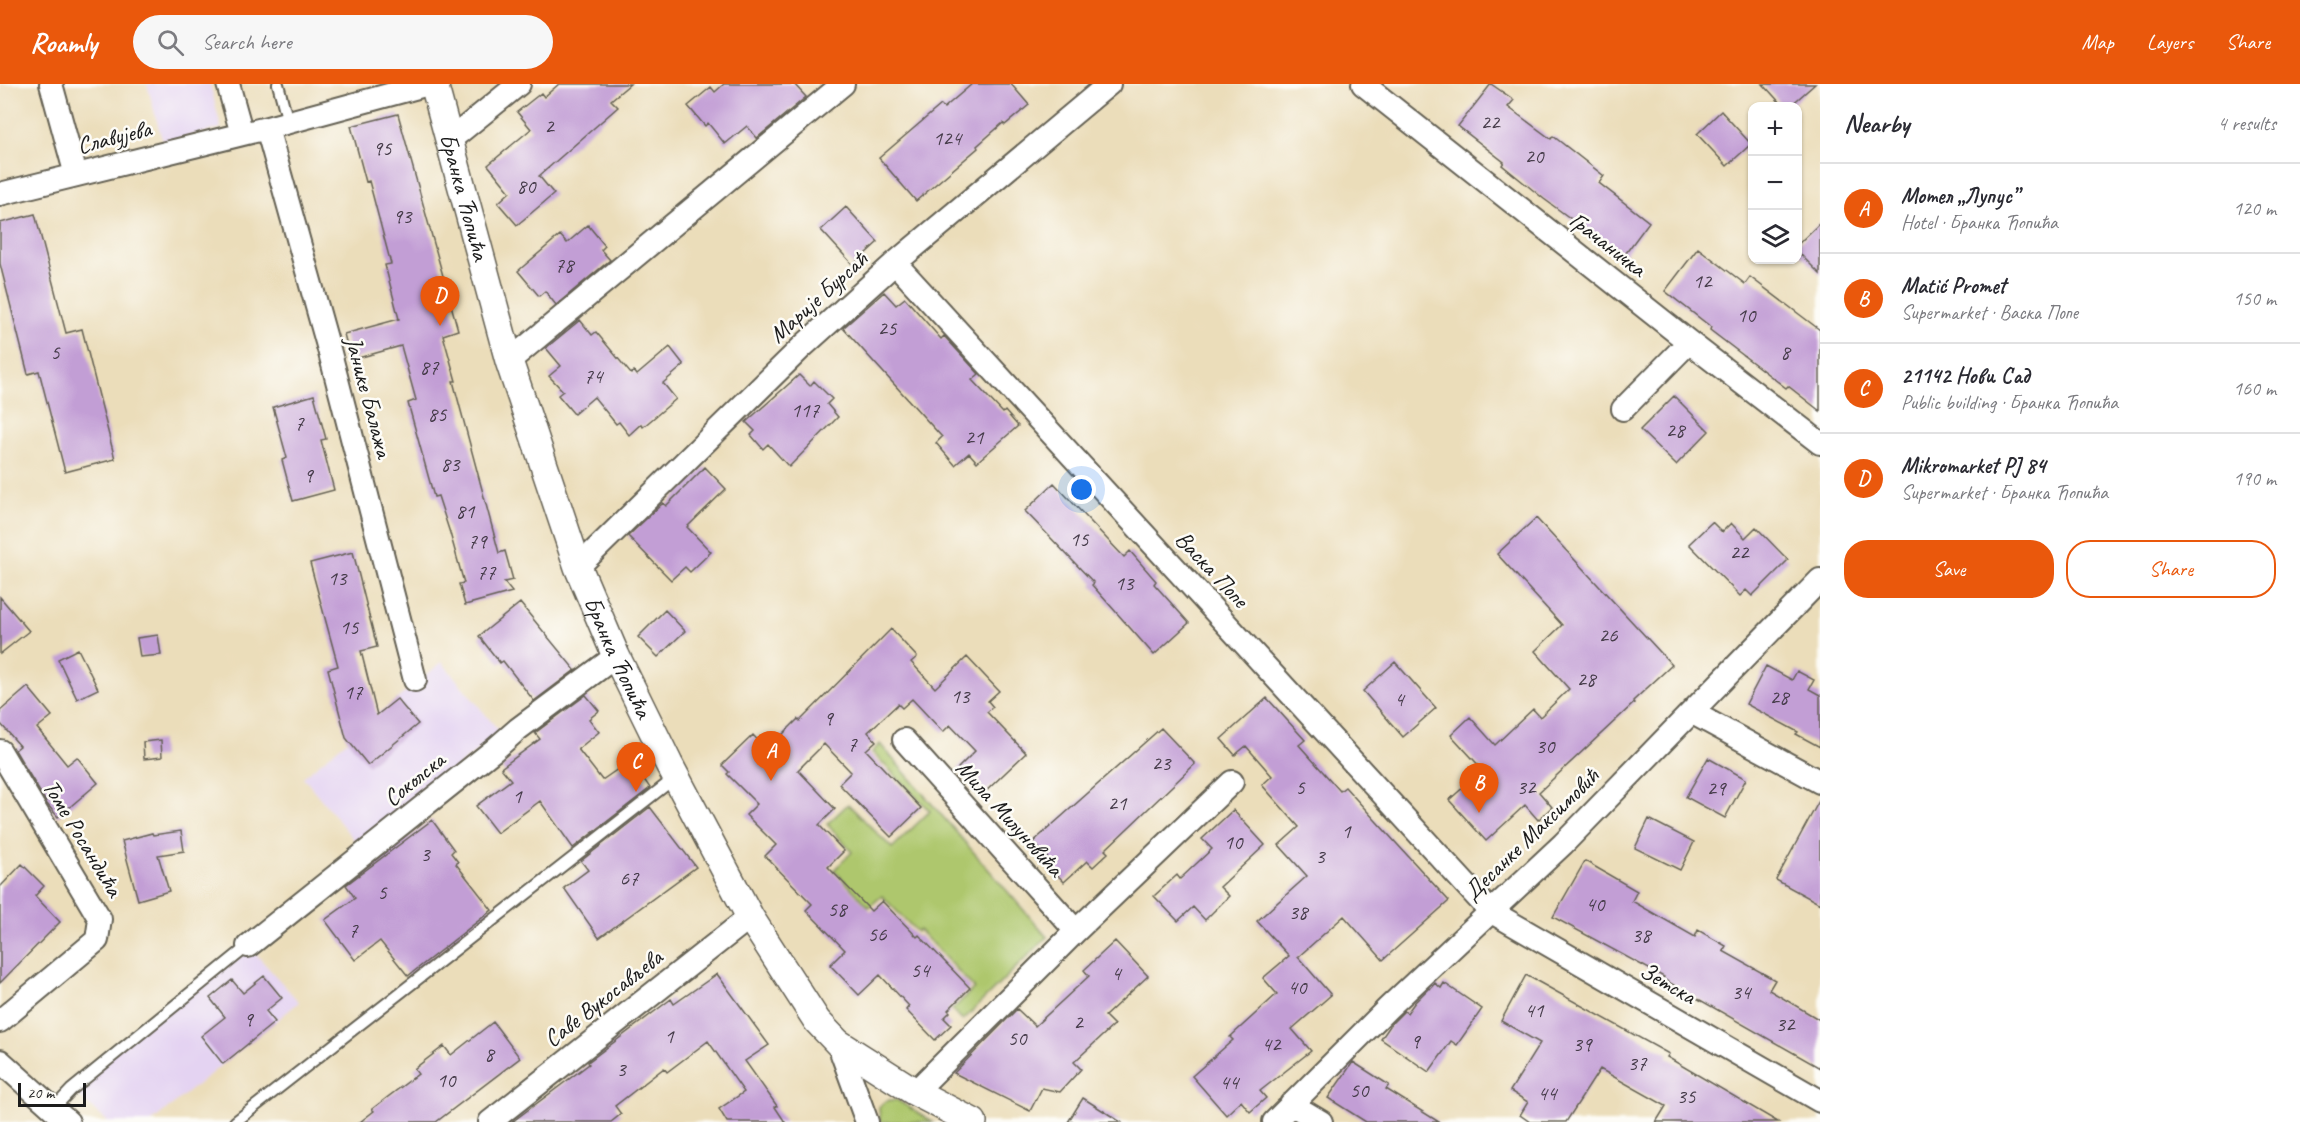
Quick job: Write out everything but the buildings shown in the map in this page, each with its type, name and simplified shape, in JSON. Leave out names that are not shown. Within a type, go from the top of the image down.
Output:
[{"type":"street","points":[[51,84],[76,174]]},
{"type":"street","points":[[228,84],[242,134]]},
{"type":"street","name":"Славујева","points":[[0,194],[278,125],[429,84]]},
{"type":"street","name":"Бранка Ћопића","points":[[434,84],[509,361],[578,567],[616,656],[676,777],[750,917],[817,1021],[838,1043],[915,1092],[973,1122]]},
{"type":"street","points":[[450,140],[519,84]]},
{"type":"street","points":[[509,361],[843,84]]},
{"type":"street","name":"Марије Бурсаћ","points":[[578,567],[802,347],[895,263],[1109,84]]},
{"type":"street","name":"Грачаничка","points":[[1363,84],[1820,443]]},
{"type":"street","name":"Јанике Балажа","points":[[278,125],[330,353],[415,680]]},
{"type":"street","name":"Васка Попе","points":[[895,263],[1490,910]]},
{"type":"street","points":[[1623,409],[1689,342]]},
{"type":"street","name":"Десанке Максимовић","points":[[1274,1122],[1490,910],[1563,844],[1820,580]]},
{"type":"street","name":"Соколска","points":[[248,946],[518,729],[616,656]]},
{"type":"street","points":[[1693,713],[1820,782]]},
{"type":"street","name":"Мила Милуновића","points":[[904,741],[1076,931]]},
{"type":"street","name":"Томе Росандића","points":[[0,751],[100,919],[97,940],[0,1021]]},
{"type":"street","points":[[915,1092],[1076,931],[1232,782]]},
{"type":"street","name":"Зетска","points":[[1490,910],[1820,1101]]},
{"type":"street","name":"Саве Вукосављева","points":[[490,1122],[750,917]]},
{"type":"street","points":[[838,1043],[867,1122]]},
{"type":"street","points":[[0,1061],[53,1118]]},
{"type":"street","points":[[1291,1104],[1321,1122]]},
{"type":"lane","name":"Јанике Балажа","points":[[278,84],[278,125]]},
{"type":"lane","points":[[235,1122],[676,777]]},
{"type":"lane","points":[[53,1118],[71,1090],[248,946]]},
{"type":"shaded area","points":[[147,84],[210,84],[221,128],[163,143]]},
{"type":"shaded area","points":[[442,662],[500,732],[360,847],[303,777]]},
{"type":"shaded area","points":[[244,941],[299,1002],[275,1022],[151,1122],[108,1122],[67,1086]]},
{"type":"green space","points":[[880,744],[1047,937],[963,1020],[952,1010],[974,988],[919,930],[917,932],[882,896],[869,907],[834,870],[852,852],[827,824],[848,804],[892,848],[930,811],[872,752]]},
{"type":"green space","points":[[890,1100],[897,1100],[933,1122],[880,1122],[879,1107]]},
{"type":"place","name":"Mikromarket PJ 84","points":[[440,326]]},
{"type":"place","name":"Мотел „Лупус”","points":[[771,781]]},
{"type":"place","name":"21142 Нови Сад","points":[[636,792]]},
{"type":"place","name":"Matić Promet","points":[[1479,813]]}]
